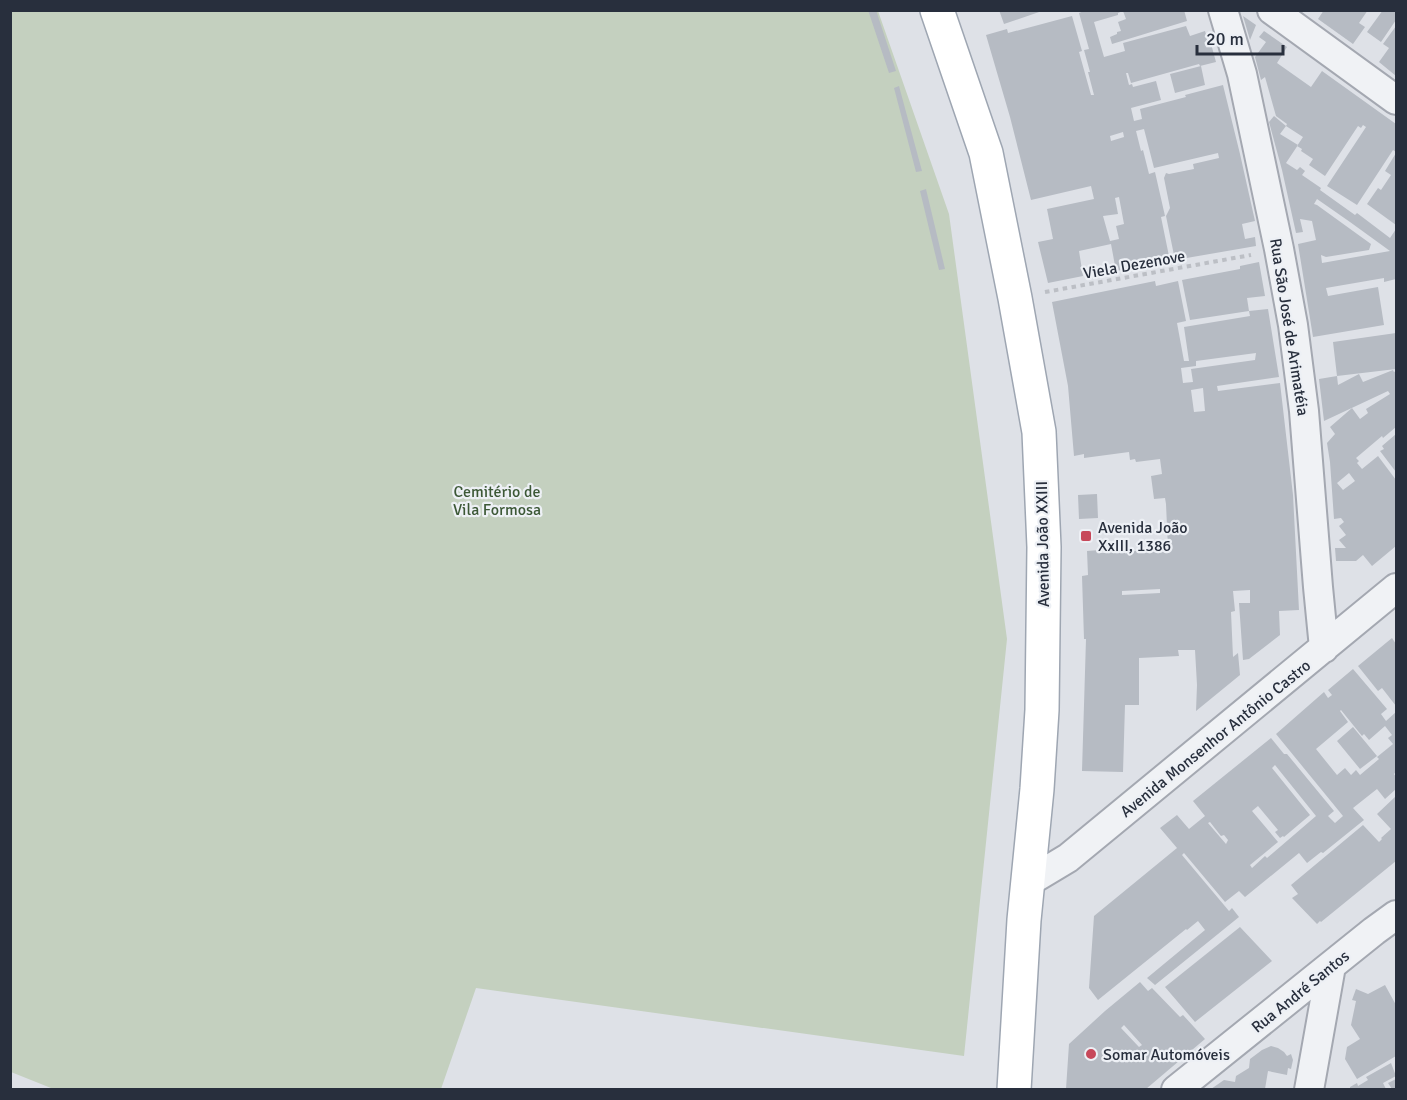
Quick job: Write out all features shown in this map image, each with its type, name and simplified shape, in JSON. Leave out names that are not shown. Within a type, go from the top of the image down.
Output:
[{"type":"main road","name":"Avenida João XXIII","points":[[937,10],[986,153],[1039,432],[1044,548],[1042,710],[1037,789],[1023,920],[1014,1089]]},
{"type":"street","name":"Rua São José de Arimatéia","points":[[1224,10],[1242,74],[1293,325],[1304,411],[1324,648]]},
{"type":"street","points":[[1272,10],[1396,100]]},
{"type":"street","name":"Avenida Monsenhor Antônio Castro","points":[[1028,882],[1068,858],[1396,588]]},
{"type":"street","name":"Rua André Santos","points":[[1176,1089],[1396,915]]},
{"type":"street","points":[[1309,1089],[1331,966]]},
{"type":"path","name":"Viela Dezenove","points":[[1015,298],[1257,254]]},
{"type":"green space","name":"Cemitério de Vila Formosa","points":[[10,11],[878,11],[949,214],[1007,639],[964,1056],[476,988],[441,1089],[56,1090],[11,1072]]},
{"type":"building","points":[[868,10],[876,10],[896,71],[889,73]]},
{"type":"building","points":[[999,10],[1042,10],[1042,11],[1004,24]]},
{"type":"building","points":[[1086,10],[1184,10],[1187,21],[1112,44],[1110,37],[1121,31],[1118,22],[1126,19],[1123,11],[1118,15],[1094,22],[1104,57],[1125,51],[1123,43],[1186,26],[1190,36],[1205,31],[1216,62],[1200,66],[1199,64],[1131,83],[1126,73],[1129,85],[1132,84],[1133,87],[1156,81],[1161,100],[1131,108],[1134,121],[1142,119],[1140,109],[1223,85],[1255,221],[1242,224],[1245,239],[1255,237],[1256,246],[1175,260],[1166,216],[1170,208],[1164,178],[1166,173],[1194,169],[1193,164],[1219,158],[1218,153],[1154,168],[1144,129],[1136,131],[1149,174],[1155,172],[1165,216],[1161,217],[1170,261],[1116,271],[1111,244],[1079,251],[1083,276],[1048,283],[1038,242],[1053,239],[1047,209],[1094,199],[1091,186],[1031,200],[986,35],[1007,29],[1008,33],[1072,16],[1082,51],[1079,52],[1091,95],[1094,95],[1084,50],[1089,49],[1079,13]],"holes":[[[1123,132],[1124,137],[1111,141],[1110,136]],[[1119,197],[1124,224],[1116,226],[1119,239],[1110,241],[1103,216],[1118,214],[1115,198]]]},
{"type":"building","points":[[1324,10],[1368,10],[1359,23],[1365,27],[1353,44],[1318,19]]},
{"type":"building","points":[[1383,10],[1396,10],[1396,20],[1381,42],[1367,32]]},
{"type":"building","points":[[1243,16],[1256,25],[1250,40]]},
{"type":"building","points":[[1396,26],[1396,76],[1379,62],[1389,48],[1383,44]]},
{"type":"building","points":[[1264,31],[1287,47],[1277,63],[1311,87],[1322,71],[1396,124],[1396,152],[1393,150],[1357,205],[1327,186],[1366,127],[1363,125],[1361,128],[1358,126],[1325,176],[1309,165],[1313,159],[1297,146],[1286,163],[1297,170],[1300,167],[1305,171],[1302,175],[1321,188],[1320,190],[1355,215],[1357,213],[1390,238],[1396,229],[1396,279],[1384,282],[1384,278],[1326,288],[1328,296],[1378,287],[1384,325],[1313,337],[1298,244],[1316,240],[1312,221],[1300,219],[1303,232],[1296,233],[1269,122],[1274,116],[1286,126],[1287,124],[1276,116],[1265,77],[1261,80],[1255,57],[1266,42],[1259,37]],"holes":[[[1286,126],[1303,137],[1298,145],[1280,134]],[[1317,199],[1390,251],[1322,263],[1321,255],[1326,257],[1369,250],[1371,244],[1314,204]]]},
{"type":"building","points":[[1201,66],[1205,85],[1175,93],[1170,74]]},
{"type":"building","points":[[899,86],[922,171],[916,172],[894,88]]},
{"type":"building","points":[[1396,153],[1396,225],[1367,204],[1378,188],[1381,190],[1391,175],[1385,171]]},
{"type":"building","points":[[926,189],[945,269],[939,270],[920,191]]},
{"type":"building","points":[[1259,262],[1265,296],[1247,298],[1249,311],[1190,320],[1182,280],[1240,269],[1240,266]]},
{"type":"building","points":[[1155,281],[1156,286],[1178,281],[1186,321],[1177,323],[1184,361],[1189,361],[1184,327],[1250,316],[1249,311],[1268,309],[1279,377],[1217,386],[1218,391],[1280,383],[1293,495],[1299,610],[1279,611],[1280,635],[1249,659],[1243,660],[1239,603],[1250,603],[1250,590],[1233,591],[1235,611],[1231,612],[1233,657],[1238,653],[1240,675],[1196,711],[1195,650],[1178,650],[1179,656],[1139,658],[1139,705],[1125,705],[1123,772],[1082,771],[1086,639],[1084,639],[1082,576],[1088,575],[1087,551],[1100,550],[1101,553],[1105,553],[1105,547],[1115,547],[1114,552],[1119,552],[1118,546],[1124,546],[1124,552],[1168,548],[1165,498],[1154,499],[1151,476],[1162,474],[1160,459],[1136,462],[1135,459],[1130,460],[1129,452],[1084,458],[1084,454],[1074,456],[1068,386],[1052,302]],"holes":[[[1256,353],[1255,360],[1191,369],[1193,382],[1183,383],[1181,368],[1196,366],[1196,361]],[[1203,388],[1205,411],[1194,412],[1191,390]],[[1160,589],[1160,593],[1122,595],[1122,591]]]},
{"type":"building","points":[[1396,333],[1396,369],[1337,376],[1333,342]]},
{"type":"building","points":[[1393,370],[1396,371],[1396,427],[1356,458],[1362,469],[1378,456],[1396,480],[1396,546],[1372,566],[1363,555],[1356,561],[1336,561],[1335,548],[1346,548],[1339,540],[1346,535],[1339,526],[1344,522],[1341,518],[1334,519],[1327,443],[1335,434],[1330,427],[1352,408],[1360,419],[1368,413],[1366,409],[1390,394],[1388,391],[1324,421],[1319,379],[1337,376],[1338,385],[1359,374],[1363,382]],"holes":[[[1349,473],[1355,481],[1343,490],[1337,483]]]},
{"type":"building","points":[[1396,434],[1396,472],[1380,451],[1384,449],[1382,446]]},
{"type":"building","points":[[1097,494],[1098,518],[1079,519],[1078,495]]},
{"type":"building","points":[[1392,638],[1396,644],[1396,706],[1382,688],[1378,691],[1358,666]]},
{"type":"building","points":[[1353,669],[1387,709],[1381,714],[1386,721],[1396,712],[1396,772],[1394,774],[1396,789],[1385,799],[1377,789],[1353,808],[1364,820],[1307,863],[1299,853],[1245,897],[1239,891],[1225,902],[1184,853],[1182,855],[1229,911],[1232,908],[1239,917],[1155,985],[1147,978],[1205,930],[1198,921],[1098,1000],[1089,988],[1094,916],[1177,848],[1160,828],[1177,815],[1189,829],[1205,816],[1193,801],[1271,738],[1334,811],[1328,816],[1335,823],[1343,816],[1276,734],[1324,692],[1328,698],[1332,695],[1328,690]],"holes":[[[1341,710],[1362,736],[1364,734],[1369,740],[1385,726],[1392,735],[1388,738],[1393,744],[1360,775],[1356,770],[1351,775],[1345,768],[1337,775],[1316,749],[1348,722]],[[1275,765],[1316,816],[1252,868],[1250,865],[1278,842],[1252,811],[1258,806],[1278,830],[1275,832],[1280,838],[1310,815],[1272,768]],[[1210,822],[1221,836],[1224,835],[1228,840],[1226,844],[1208,823]]]},
{"type":"building","points":[[1353,727],[1377,756],[1360,769],[1337,741]]},
{"type":"building","points":[[1396,796],[1396,861],[1317,924],[1292,898],[1298,894],[1291,885],[1363,825],[1379,842],[1391,829],[1377,814]]},
{"type":"building","points":[[1240,927],[1272,961],[1195,1022],[1165,987]]},
{"type":"building","points":[[1140,982],[1148,991],[1152,988],[1180,1017],[1183,1015],[1205,1039],[1146,1089],[1066,1089],[1069,1044]],"holes":[[[1124,1025],[1142,1045],[1139,1047],[1121,1028]]]},
{"type":"building","points":[[1385,985],[1396,1005],[1396,1056],[1357,1079],[1345,1059],[1347,1047],[1360,1039],[1351,1025],[1356,1001],[1352,1000],[1356,989],[1368,994]]},
{"type":"building","points":[[1271,1046],[1278,1048],[1287,1056],[1291,1054],[1293,1060],[1287,1075],[1268,1071],[1265,1089],[1211,1089],[1224,1080],[1235,1082],[1236,1076],[1249,1068],[1250,1059]]},
{"type":"building","points":[[1391,1063],[1396,1076],[1383,1083],[1386,1089],[1350,1089],[1357,1083],[1358,1086],[1368,1080],[1366,1077]]},
{"type":"building","points":[[1396,1079],[1396,1089],[1392,1089],[1388,1083]]},
{"type":"place","name":"Avenida João XxIII, 1386","points":[[1086,536]]},
{"type":"place","name":"Somar Automóveis","points":[[1091,1054]]}]
